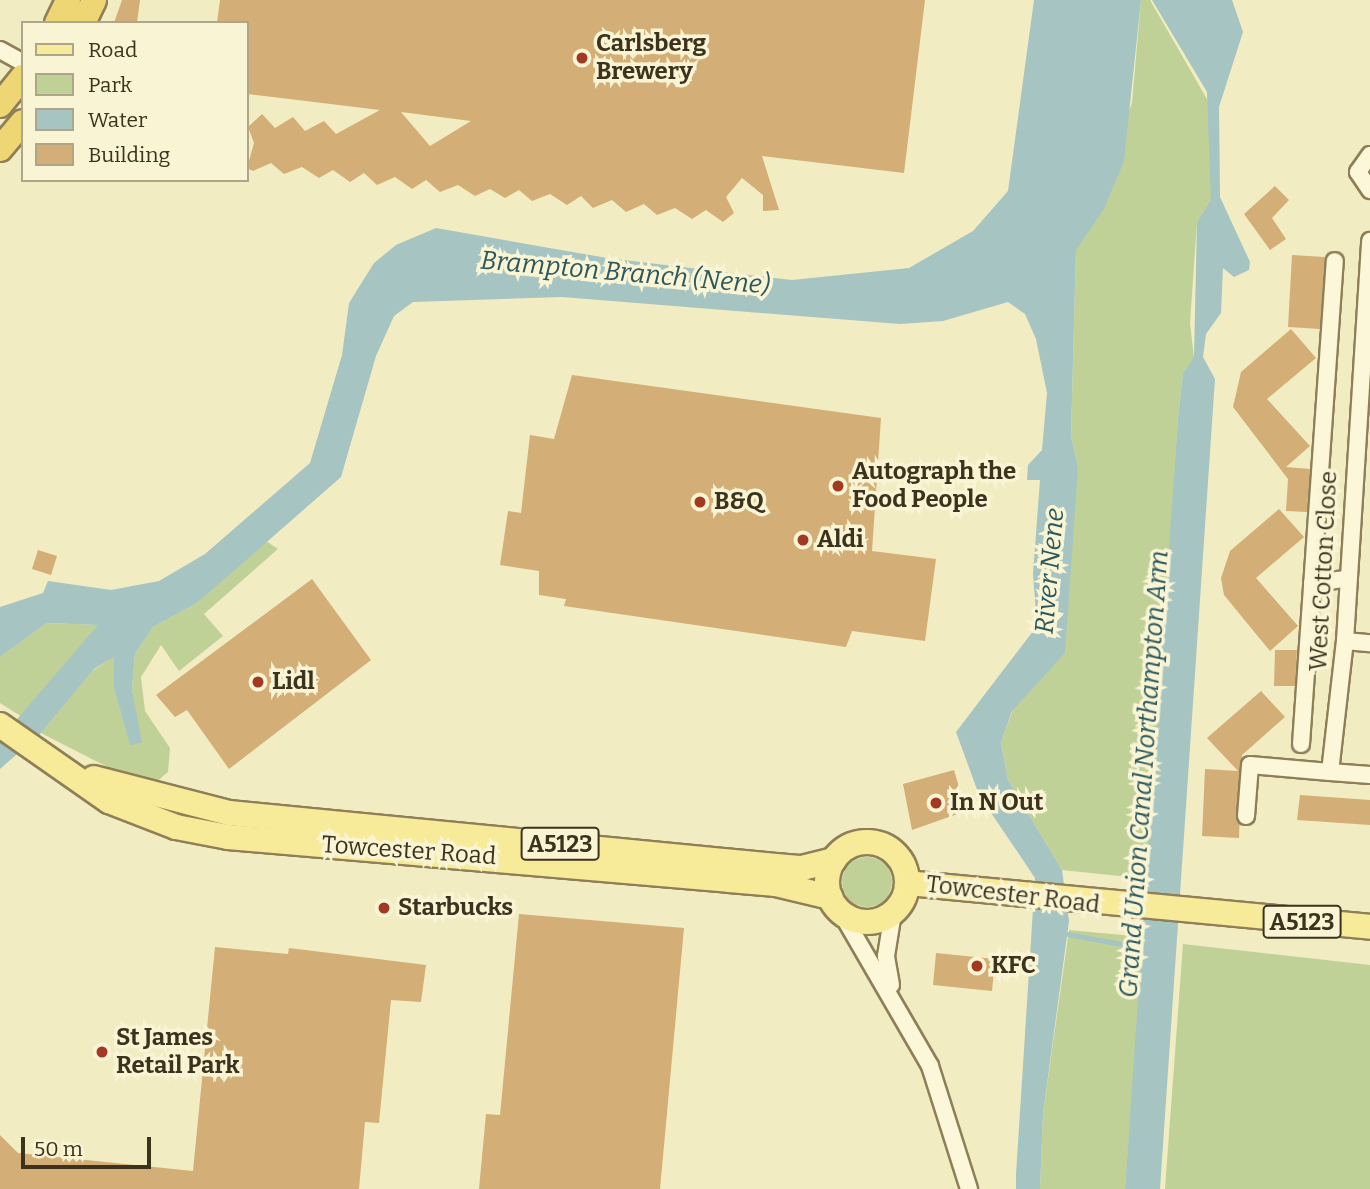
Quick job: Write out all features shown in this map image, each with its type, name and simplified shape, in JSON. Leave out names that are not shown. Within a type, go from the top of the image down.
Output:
[{"type":"highway","points":[[58,21],[68,0]]},
{"type":"highway","points":[[84,21],[94,0]]},
{"type":"highway","points":[[0,105],[21,79]]},
{"type":"highway","points":[[0,149],[21,124]]},
{"type":"main road","name":"Towcester Road","points":[[0,724],[44,759],[122,807],[228,837],[775,884],[836,905]]},
{"type":"main road","name":"Towcester Road","points":[[44,759],[126,790],[229,813],[802,868],[834,860]]},
{"type":"main road","name":"A5123","points":[[834,860],[855,844],[883,846],[899,858],[907,883]]},
{"type":"main road","points":[[834,860],[836,905]]},
{"type":"main road","name":"Towcester Road","points":[[907,883],[972,893],[1370,927]]},
{"type":"main road","points":[[893,913],[907,883]]},
{"type":"main road","name":"A5123","points":[[836,905],[864,923],[893,913]]},
{"type":"street","points":[[0,50],[21,62]]},
{"type":"street","points":[[1370,155],[1358,172],[1370,190]]},
{"type":"street","name":"West Cotton Close","points":[[1330,772],[1345,641],[1344,579],[1370,241]]},
{"type":"street","points":[[1301,744],[1335,261]]},
{"type":"street","points":[[1312,583],[1344,579]]},
{"type":"street","points":[[1345,641],[1370,643]]},
{"type":"street","points":[[1246,816],[1250,765],[1370,775]]},
{"type":"street","points":[[836,905],[894,998],[930,1066],[969,1189]]},
{"type":"street","points":[[893,913],[886,956],[894,998]]},
{"type":"green space","points":[[1141,0],[1150,0],[1211,106],[1211,201],[1197,222],[1190,323],[1194,358],[1183,373],[1178,417],[1149,879],[1062,870],[1008,780],[1001,743],[1068,555],[1078,467],[1071,436],[1076,250],[1132,103]]},
{"type":"green space","points":[[266,541],[278,549],[204,614],[223,636],[179,671],[161,645],[141,677],[145,711],[170,748],[168,772],[155,783],[125,776],[41,733],[92,671],[115,656],[114,689],[130,744],[141,743],[132,689],[135,654],[153,627],[197,603]]},
{"type":"green space","points":[[47,623],[99,625],[22,717],[0,703],[0,657]]},
{"type":"green space","points":[[857,858],[877,858],[891,872],[891,892],[877,906],[857,906],[843,892],[843,872]]},
{"type":"green space","points":[[1069,930],[1144,937],[1125,1189],[1040,1189],[1043,1114]]},
{"type":"green space","points":[[1183,944],[1370,965],[1370,1189],[1165,1189]]},
{"type":"water","points":[[1034,0],[1141,0],[1124,161],[1104,209],[1076,250],[1071,436],[1078,467],[1065,653],[1012,711],[1001,743],[1008,780],[1062,870],[1069,921],[1043,1114],[1040,1189],[1016,1189],[1035,878],[979,795],[956,732],[1037,626],[1033,574],[1040,480],[1027,480],[1028,465],[1042,450],[1047,393],[1036,339],[1025,314],[1008,302],[943,321],[900,324],[562,297],[413,302],[394,316],[376,356],[341,477],[197,603],[153,627],[135,654],[132,689],[142,743],[130,745],[114,689],[114,657],[94,669],[41,733],[0,769],[0,739],[98,625],[47,623],[0,657],[0,607],[43,593],[48,581],[111,590],[159,581],[205,554],[310,463],[342,355],[349,303],[374,263],[396,245],[436,228],[607,258],[792,280],[909,268],[973,231],[1008,191]]},
{"type":"water","points":[[1152,0],[1232,0],[1243,32],[1219,107],[1220,197],[1250,262],[1249,270],[1234,277],[1223,268],[1221,313],[1206,334],[1203,357],[1215,379],[1160,1189],[1125,1189],[1178,417],[1183,373],[1194,357],[1197,222],[1211,200],[1207,92]]},
{"type":"building","points":[[122,0],[140,0],[137,21],[115,21]]},
{"type":"building","name":"Carlsberg Brewery","points":[[220,0],[925,0],[904,173],[762,156],[779,210],[763,211],[763,195],[742,178],[726,197],[734,213],[723,222],[706,210],[692,219],[675,208],[657,215],[644,204],[626,212],[612,200],[593,208],[581,196],[567,205],[550,194],[532,201],[519,190],[505,198],[490,189],[475,196],[458,185],[440,192],[426,180],[412,189],[395,177],[377,185],[364,173],[350,182],[333,170],[319,178],[302,167],[284,174],[271,163],[253,171],[248,168],[254,143],[248,127],[262,114],[275,128],[293,117],[305,131],[324,121],[336,134],[380,110],[248,94],[248,21],[217,21]],"holes":[[[401,112],[471,121],[430,146]]]},
{"type":"building","points":[[1275,186],[1289,200],[1272,218],[1286,239],[1270,250],[1244,214]]},
{"type":"building","points":[[1292,255],[1325,257],[1320,329],[1288,327]]},
{"type":"building","points":[[1291,329],[1316,358],[1267,399],[1310,446],[1286,467],[1310,469],[1307,512],[1286,511],[1288,479],[1233,407],[1241,372]]},
{"type":"building","name":"B&Q","points":[[572,375],[881,418],[872,551],[936,559],[925,641],[852,631],[846,647],[564,606],[566,599],[539,595],[539,571],[500,565],[508,511],[521,513],[530,435],[554,439]]},
{"type":"building","points":[[1279,509],[1304,537],[1256,578],[1298,626],[1270,651],[1224,595],[1221,578],[1230,551]]},
{"type":"building","points":[[38,550],[57,556],[51,575],[32,569]]},
{"type":"building","name":"Lidl","points":[[312,579],[371,660],[229,769],[187,710],[175,717],[156,695]]},
{"type":"building","points":[[1275,650],[1297,650],[1295,686],[1274,686]]},
{"type":"building","points":[[1261,691],[1285,717],[1242,755],[1239,838],[1202,836],[1205,769],[1238,771],[1207,738]]},
{"type":"building","name":"In N Out","points":[[954,770],[966,811],[912,830],[903,784]]},
{"type":"building","points":[[1300,795],[1370,800],[1370,825],[1297,820]]},
{"type":"building","points":[[519,914],[684,928],[660,1189],[479,1189],[486,1114],[500,1115]]},
{"type":"building","points":[[215,947],[288,954],[289,948],[426,965],[421,1002],[391,1000],[379,1123],[365,1122],[359,1189],[0,1189],[0,1135],[18,1153],[193,1171]]},
{"type":"building","points":[[936,953],[995,959],[992,991],[933,985]]},
{"type":"waterway","name":"Grand Union Canal Northampton Arm","points":[[1062,933],[1148,949]]},
{"type":"place","name":"Carlsberg Brewery","points":[[582,58]]},
{"type":"place","name":"Autograph the Food People","points":[[838,486]]},
{"type":"place","name":"B&Q","points":[[700,502]]},
{"type":"place","name":"Aldi","points":[[803,540]]},
{"type":"place","name":"Lidl","points":[[258,682]]},
{"type":"place","name":"In N Out","points":[[936,803]]},
{"type":"place","name":"Starbucks","points":[[384,908]]},
{"type":"place","name":"KFC","points":[[977,966]]},
{"type":"place","name":"St James Retail Park","points":[[102,1052]]},
{"type":"water label","name":"Brampton Branch (Nene)","points":[[625,273]]},
{"type":"water label","name":"River Nene","points":[[1050,571]]}]
